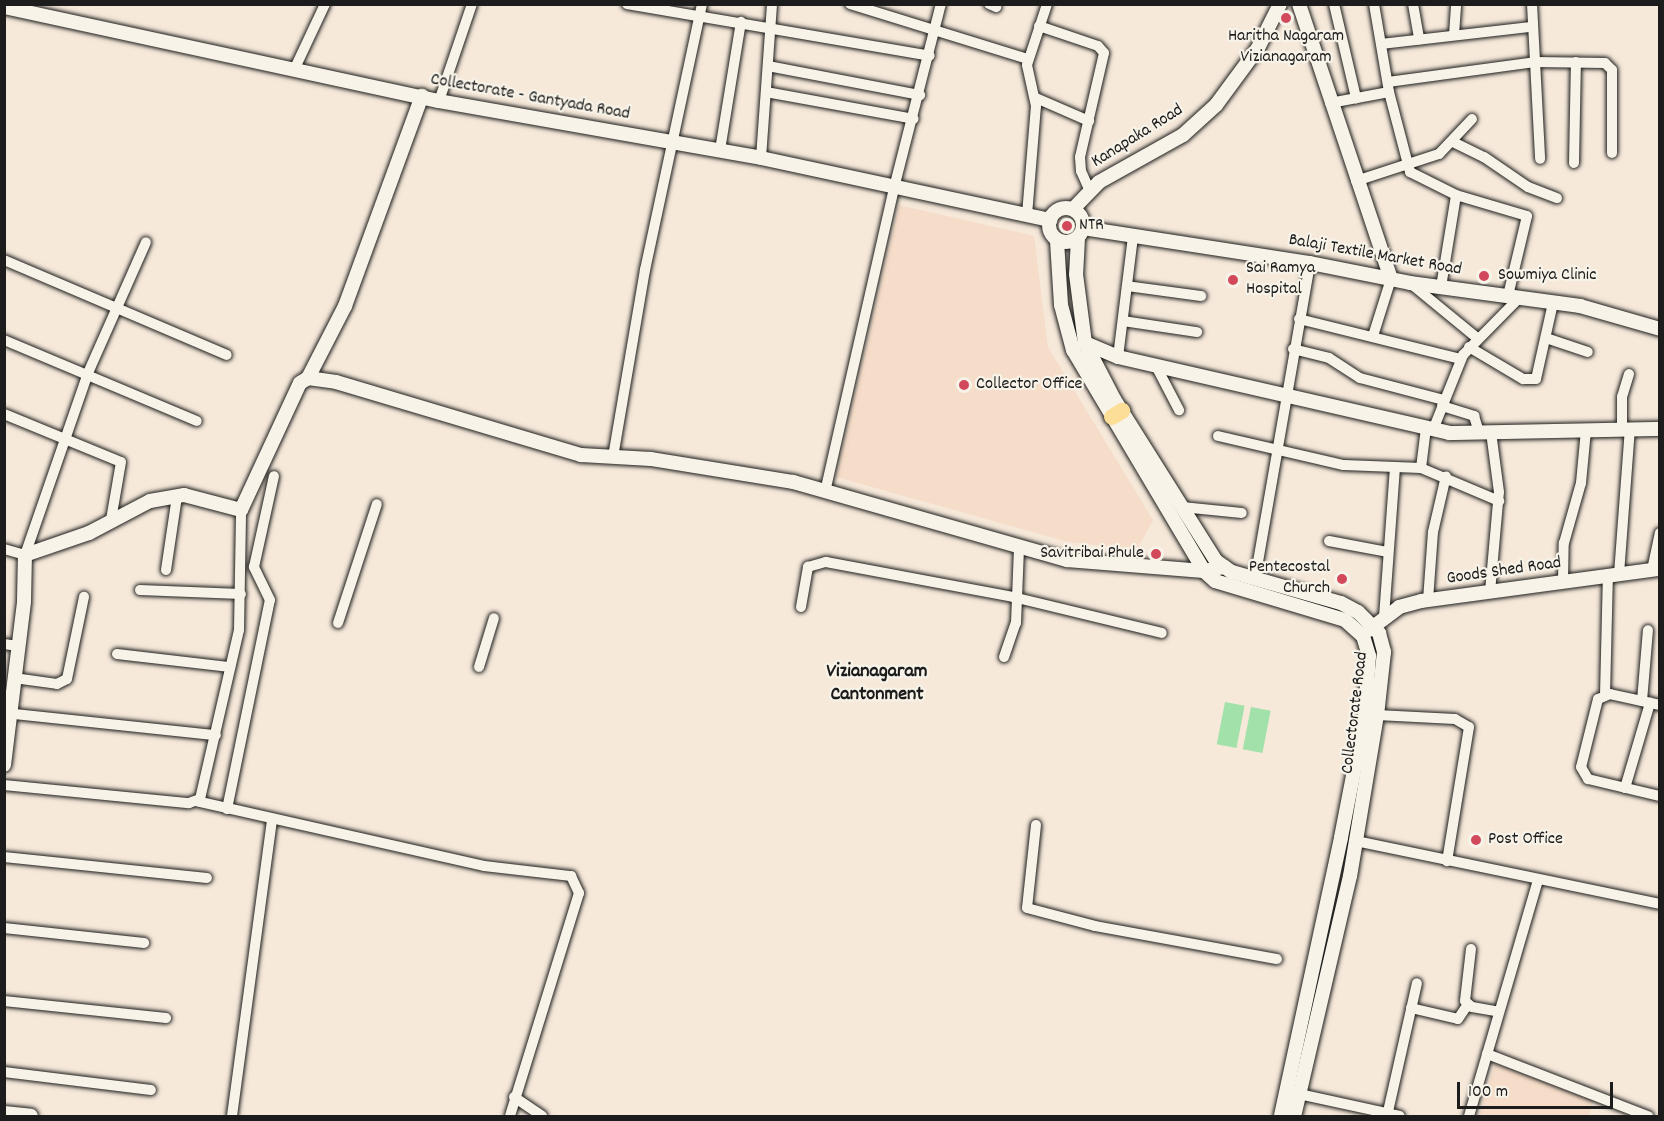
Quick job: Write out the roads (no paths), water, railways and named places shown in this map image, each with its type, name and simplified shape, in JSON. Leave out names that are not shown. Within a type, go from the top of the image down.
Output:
[{"type":"street","points":[[294,70],[325,4]]},
{"type":"street","points":[[440,101],[472,4]]},
{"type":"street","points":[[627,4],[930,56]]},
{"type":"street","points":[[613,457],[623,382],[671,141],[702,4]]},
{"type":"street","points":[[761,158],[772,4]]},
{"type":"street","points":[[850,4],[1028,58]]},
{"type":"street","points":[[825,492],[894,188],[915,120],[941,4]]},
{"type":"street","points":[[1027,216],[1036,98],[1027,72],[1028,58],[1047,4]]},
{"type":"street","name":"Kanapaka Road","points":[[1073,209],[1089,189],[1183,135],[1216,105],[1258,48],[1280,4]]},
{"type":"street","points":[[1299,4],[1356,181],[1391,279],[1373,336]]},
{"type":"street","points":[[1334,4],[1356,98]]},
{"type":"street","points":[[1374,4],[1388,87],[1407,165],[1414,176],[1456,195],[1527,216],[1514,297],[1473,342],[1461,359],[1430,429],[1421,468]]},
{"type":"street","points":[[1413,4],[1419,39]]},
{"type":"street","points":[[1454,35],[1456,4]]},
{"type":"street","points":[[1532,4],[1531,27],[1540,159]]},
{"type":"street","name":"Collectorate - Gantyada Road","points":[[4,7],[440,101],[720,150],[1050,220]]},
{"type":"street","points":[[720,150],[741,22]]},
{"type":"street","points":[[1039,26],[1102,49],[1104,59],[1079,164],[1089,189]]},
{"type":"street","points":[[1381,44],[1531,27]]},
{"type":"street","points":[[1330,103],[1356,98],[1388,87],[1535,62],[1576,62],[1611,66],[1612,153]]},
{"type":"street","points":[[1574,163],[1576,62]]},
{"type":"street","points":[[768,66],[920,95]]},
{"type":"street","points":[[766,92],[915,120]]},
{"type":"street","points":[[196,801],[204,794],[239,630],[241,510],[300,383],[308,378],[345,306],[422,96]]},
{"type":"street","points":[[1036,98],[1089,120]]},
{"type":"street","points":[[1356,181],[1439,154],[1453,142],[1472,119]]},
{"type":"street","points":[[1453,142],[1484,157],[1528,187],[1557,198]]},
{"type":"street","points":[[1441,287],[1456,195]]},
{"type":"street","points":[[1204,571],[1117,414],[1085,343],[1076,274],[1081,217],[1073,209],[1056,211],[1050,220],[1050,231],[1057,241],[1058,277],[1073,350],[1117,414],[1182,507],[1216,561],[1255,579],[1341,603],[1379,621],[1395,467]]},
{"type":"street","points":[[1057,241],[1068,242],[1080,233]]},
{"type":"street","name":"Balaji Textile Market Road","points":[[1080,233],[1133,236],[1310,263],[1410,283],[1553,303],[1659,329]]},
{"type":"street","points":[[1118,357],[1133,236]]},
{"type":"street","points":[[4,765],[8,713],[14,678],[11,645],[25,555],[88,373],[146,242]]},
{"type":"street","points":[[4,260],[227,355]]},
{"type":"street","points":[[1255,579],[1284,397],[1310,263]]},
{"type":"street","points":[[1058,277],[1076,274]]},
{"type":"street","points":[[1410,283],[1473,342],[1508,371],[1533,380],[1540,371],[1553,303]]},
{"type":"street","points":[[1127,286],[1201,296]]},
{"type":"street","points":[[1299,320],[1461,359]]},
{"type":"street","points":[[1123,321],[1197,332]]},
{"type":"street","points":[[1546,338],[1588,352]]},
{"type":"street","points":[[4,340],[88,373],[197,421]]},
{"type":"street","points":[[1085,343],[1118,357],[1430,429],[1485,432],[1659,429]]},
{"type":"street","points":[[1293,349],[1329,358],[1360,378],[1443,403],[1474,416],[1485,432],[1499,501],[1490,592]]},
{"type":"street","points":[[1156,366],[1179,410]]},
{"type":"street","points":[[1629,374],[1622,397],[1626,429],[1605,695],[1595,704],[1581,771],[1588,779],[1659,796]]},
{"type":"street","points":[[308,378],[336,382],[540,446],[581,455],[701,466],[825,492],[1067,561],[1204,571],[1225,567]]},
{"type":"street","points":[[4,414],[66,437],[121,462],[111,520]]},
{"type":"street","points":[[1563,582],[1564,543],[1581,483],[1586,430]]},
{"type":"street","points":[[1218,436],[1344,465],[1421,468],[1446,476],[1499,501]]},
{"type":"street","points":[[227,809],[270,600],[254,567],[273,476]]},
{"type":"street","points":[[1428,600],[1433,532],[1446,476]]},
{"type":"street","points":[[4,549],[25,555],[45,551],[150,501],[177,496],[241,510]]},
{"type":"street","points":[[166,570],[177,496]]},
{"type":"street","points":[[338,623],[377,504]]},
{"type":"street","points":[[1182,507],[1242,513]]},
{"type":"street","points":[[1655,569],[1659,533]]},
{"type":"street","points":[[1329,541],[1387,552]]},
{"type":"street","points":[[1004,657],[1013,636],[1018,599],[1018,547]]},
{"type":"street","points":[[801,607],[806,571],[817,562],[1018,599],[1162,633]]},
{"type":"street","name":"Goods Shed Road","points":[[1363,636],[1379,621],[1399,608],[1428,600],[1655,569]]},
{"type":"street","name":"Collectorate Road","points":[[1204,571],[1215,581],[1326,612],[1345,620],[1363,636],[1369,656],[1365,714],[1281,1116]]},
{"type":"street","points":[[140,590],[241,594]]},
{"type":"street","points":[[14,678],[57,684],[67,679],[84,597]]},
{"type":"street","points":[[479,667],[494,618]]},
{"type":"street","name":"Collectorate Road","points":[[1294,1116],[1356,841],[1377,715],[1384,652],[1379,621]]},
{"type":"street","points":[[1625,788],[1651,703],[1648,630]]},
{"type":"street","points":[[117,654],[230,667]]},
{"type":"street","points":[[1605,695],[1651,703]]},
{"type":"street","points":[[8,713],[216,735]]},
{"type":"street","points":[[1377,715],[1455,719],[1469,727],[1447,861]]},
{"type":"street","points":[[4,785],[196,801],[272,820],[484,866],[571,876],[576,881],[579,892],[576,904],[514,1097],[510,1116]]},
{"type":"street","points":[[232,1116],[272,820]]},
{"type":"street","points":[[1036,825],[1027,908],[1095,926],[1277,958]]},
{"type":"street","points":[[1356,841],[1659,904]]},
{"type":"street","points":[[4,857],[207,878]]},
{"type":"street","points":[[1469,1116],[1538,880]]},
{"type":"street","points":[[4,928],[144,943]]},
{"type":"street","points":[[1411,1008],[1458,1019],[1468,1004],[1464,988],[1471,948]]},
{"type":"street","points":[[1388,1115],[1417,983]]},
{"type":"street","points":[[4,1001],[165,1018]]},
{"type":"street","points":[[1468,1004],[1499,1012]]},
{"type":"street","points":[[1487,1054],[1635,1114],[1648,1116]]},
{"type":"street","points":[[4,1072],[151,1090]]},
{"type":"street","points":[[1299,1094],[1400,1116]]},
{"type":"street","points":[[514,1097],[542,1116]]},
{"type":"street","points":[[4,1113],[31,1116]]},
{"type":"place","name":"Haritha Nagaram Vizianagaram","points":[[1286,18]]},
{"type":"place","name":"NTR","points":[[1067,226]]},
{"type":"place","name":"Sowmiya Clinic","points":[[1484,276]]},
{"type":"place","name":"Sai Ramya Hospital","points":[[1233,280]]},
{"type":"place","name":"Collector Office","points":[[964,385]]},
{"type":"place","name":"Savitribai Phule","points":[[1156,554]]},
{"type":"place","name":"Pentecostal Church","points":[[1342,579]]},
{"type":"place","name":"Post Office","points":[[1476,840]]},
{"type":"district","name":"Vizianagaram Cantonment","points":[[877,684]]}]
